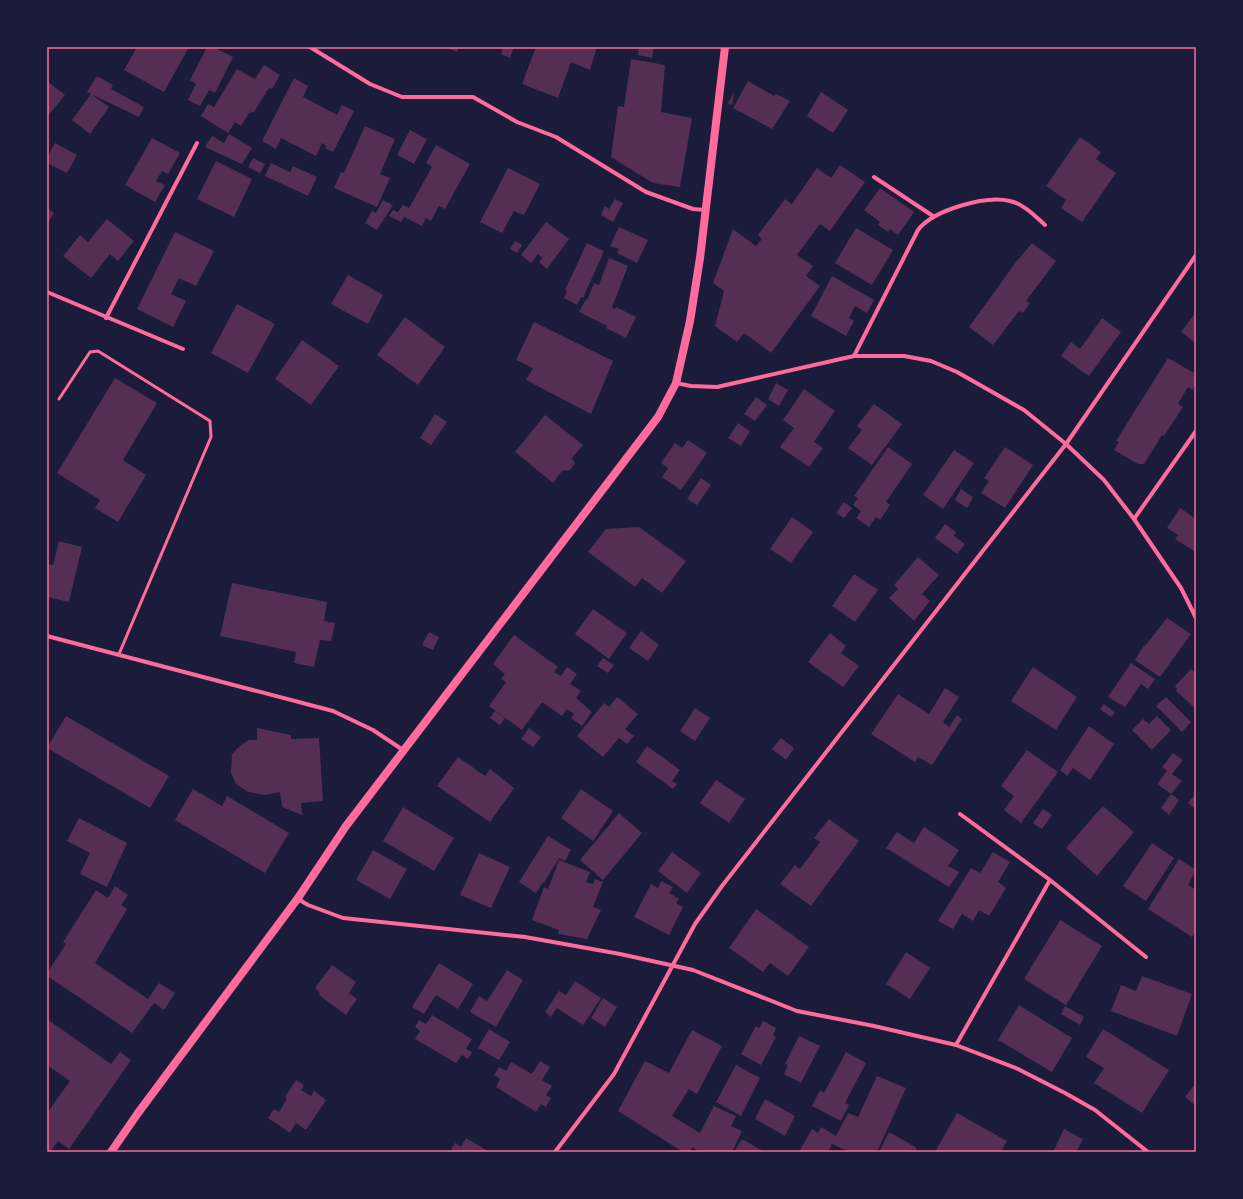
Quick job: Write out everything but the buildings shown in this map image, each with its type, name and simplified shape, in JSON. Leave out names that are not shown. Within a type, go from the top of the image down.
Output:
[{"type":"main road","points":[[111,1152],[138,1113],[298,898],[346,826],[658,417],[676,383],[690,321],[725,47]]},
{"type":"street","points":[[310,47],[370,84],[402,97],[473,97],[518,122],[556,137],[646,192],[693,209],[705,210]]},
{"type":"street","points":[[106,318],[197,143]]},
{"type":"street","points":[[874,177],[933,216]]},
{"type":"street","points":[[854,356],[918,230],[933,216],[960,207],[997,199],[1010,201],[1024,206],[1045,225]]},
{"type":"street","points":[[555,1152],[614,1074],[695,924],[722,886],[1066,444],[1196,255]]},
{"type":"street","points":[[47,292],[183,349]]},
{"type":"street","points":[[676,383],[691,386],[717,387],[854,356],[904,356],[931,361],[957,372],[1024,410],[1066,444],[1104,480],[1134,519],[1181,588],[1196,618]]},
{"type":"street","points":[[1134,519],[1196,431]]},
{"type":"street","points":[[47,636],[332,712],[373,730],[403,750]]},
{"type":"street","points":[[960,814],[1050,880],[1146,957]]},
{"type":"street","points":[[956,1045],[1050,880]]},
{"type":"street","points":[[298,898],[308,905],[343,918],[525,937],[620,954],[692,970],[797,1011],[874,1026],[956,1045],[1018,1069],[1065,1093],[1095,1110],[1148,1152]]},
{"type":"lane","points":[[59,399],[90,352],[98,351],[210,421],[211,437],[119,654]]}]
